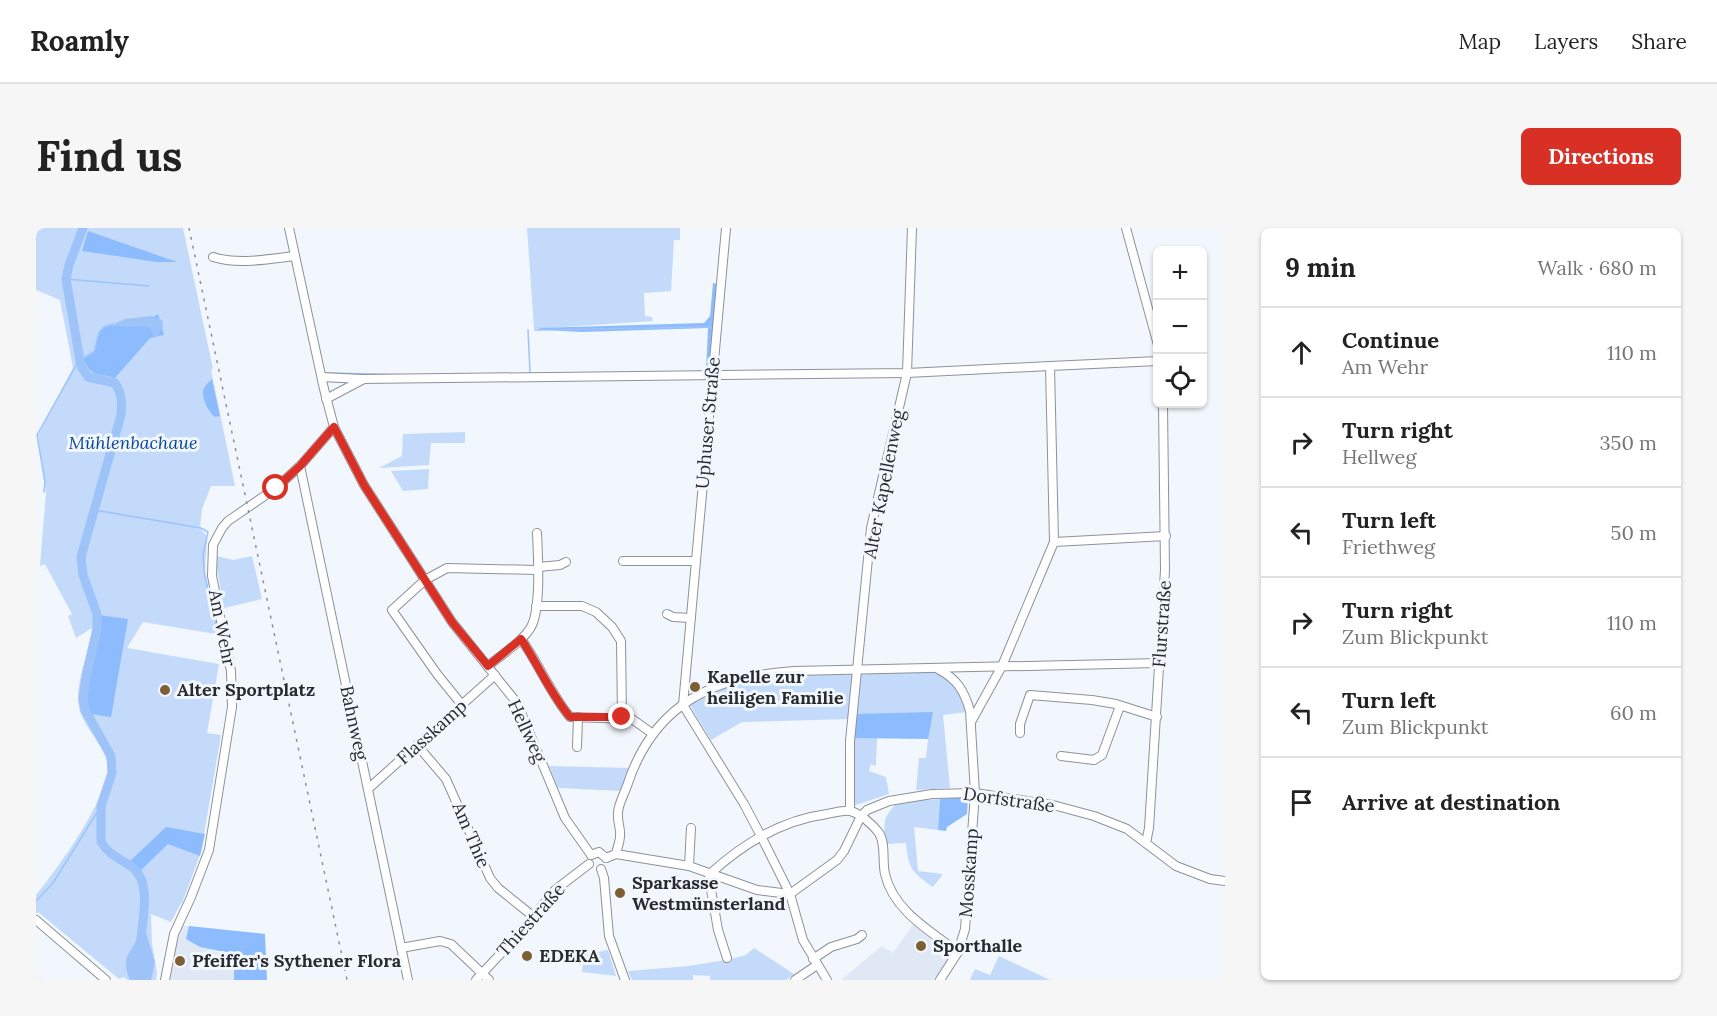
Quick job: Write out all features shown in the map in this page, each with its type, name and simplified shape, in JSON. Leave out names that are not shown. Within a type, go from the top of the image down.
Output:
[{"type":"street","name":"Hellweg","points":[[289,228],[334,427],[364,485],[452,622],[517,703],[565,818],[590,859]]},
{"type":"street","name":"Uphuser Straße","points":[[683,705],[726,228]]},
{"type":"street","name":"Alter Kapellenweg","points":[[850,811],[850,741],[871,528],[907,373],[912,228]]},
{"type":"street","points":[[1126,228],[1153,327]]},
{"type":"street","points":[[213,257],[221,260],[264,260],[295,255]]},
{"type":"street","points":[[322,377],[362,379],[907,373],[1153,361]]},
{"type":"street","points":[[971,724],[1002,666],[1054,542],[1050,366]]},
{"type":"street","points":[[326,399],[362,379]]},
{"type":"street","name":"Flurstraße","points":[[1146,843],[1157,717],[1166,536],[1163,408]]},
{"type":"street","name":"Am Wehr","points":[[165,980],[174,934],[191,897],[208,850],[232,707],[231,670],[212,576],[213,545],[228,521],[276,488],[300,466],[334,427]]},
{"type":"street","name":"Bahnweg","points":[[300,466],[408,980]]},
{"type":"street","points":[[488,666],[521,639],[532,626],[536,606],[537,533]]},
{"type":"street","points":[[1054,542],[1166,536]]},
{"type":"street","points":[[622,561],[696,561]]},
{"type":"street","points":[[462,705],[392,610],[425,580],[447,568],[538,568],[560,566],[566,562]]},
{"type":"street","points":[[536,606],[582,606],[596,612],[612,627],[621,641],[622,717]]},
{"type":"street","points":[[667,614],[673,617],[691,618]]},
{"type":"street","points":[[521,639],[560,705],[570,717],[632,719],[653,734]]},
{"type":"street","points":[[616,854],[620,836],[617,812],[632,773],[653,734],[683,705],[716,686],[747,676],[794,671],[1159,663]]},
{"type":"street","name":"Mosskamp","points":[[936,668],[954,679],[967,699],[971,724],[975,792],[965,929],[958,952],[940,980]]},
{"type":"street","name":"Flasskamp","points":[[368,789],[495,675]]},
{"type":"street","points":[[1020,733],[1020,724],[1030,695],[1092,700],[1157,717]]},
{"type":"street","points":[[683,705],[761,836],[790,894],[802,940],[827,980]]},
{"type":"street","points":[[1061,756],[1094,760],[1102,755],[1120,706]]},
{"type":"street","points":[[577,747],[578,717]]},
{"type":"street","name":"Am Thie","points":[[417,745],[446,778],[490,878],[498,888],[534,917]]},
{"type":"street","name":"Dorfstraße","points":[[861,816],[877,804],[932,794],[975,792],[1053,805],[1094,816],[1127,829],[1176,866],[1190,873],[1225,881]]},
{"type":"street","points":[[727,958],[718,930],[709,878],[711,873],[768,831],[811,816],[850,811],[861,816],[879,833],[882,841],[885,874],[897,900],[910,916],[958,952]]},
{"type":"street","points":[[606,858],[616,854],[689,866],[757,890],[790,894],[837,860],[844,851],[861,816]]},
{"type":"street","points":[[689,866],[691,828]]},
{"type":"street","points":[[601,869],[594,869],[590,859],[599,852],[606,858]]},
{"type":"street","points":[[601,869],[606,858]]},
{"type":"street","name":"Thiestraße","points":[[483,978],[558,888],[590,859]]},
{"type":"street","points":[[601,869],[604,878],[610,941],[625,980]]},
{"type":"street","points":[[36,920],[106,980]]},
{"type":"street","points":[[795,980],[831,947],[857,939],[862,935]]},
{"type":"street","points":[[401,948],[440,940],[456,948],[483,978]]},
{"type":"shaded area","points":[[88,231],[177,262],[157,262],[82,251]]},
{"type":"shaded area","points":[[713,283],[718,284],[709,371],[706,370],[708,328],[581,332],[537,328],[704,323],[710,316]]},
{"type":"shaded area","points":[[158,314],[164,335],[150,338],[115,378],[96,374],[89,369],[83,358],[95,350],[99,333],[104,326],[144,323]]},
{"type":"shaded area","points":[[152,316],[162,320],[163,326],[158,336],[154,337],[148,327],[124,327],[114,324],[125,319]]},
{"type":"shaded area","points":[[212,379],[220,416],[215,417],[206,406],[203,394],[204,387]]},
{"type":"shaded area","points":[[99,615],[128,619],[111,717],[90,714],[88,704],[100,627]]},
{"type":"shaded area","points":[[933,712],[928,739],[852,738],[855,714]]},
{"type":"shaded area","points":[[968,797],[967,814],[947,827],[946,831],[938,830],[940,799]]},
{"type":"shaded area","points":[[166,827],[205,834],[200,856],[168,844],[140,871],[129,862]]},
{"type":"shaded area","points":[[914,923],[952,951],[953,956],[937,980],[841,980],[882,946],[893,953]]},
{"type":"shaded area","points":[[182,926],[189,926],[187,939],[216,952],[235,954],[235,980],[170,980],[174,953]]},
{"type":"shaded area","points":[[189,926],[265,934],[267,980],[234,980],[234,954],[200,947],[186,939]]},
{"type":"shaded area","points":[[138,929],[145,929],[155,962],[151,980],[130,980],[127,971],[127,958],[135,943]]},
{"type":"green space","name":"Mühlenbachaue","points":[[36,228],[183,228],[235,486],[211,486],[202,509],[200,528],[207,536],[205,572],[216,634],[143,622],[127,648],[219,664],[207,733],[221,735],[201,852],[184,898],[171,922],[151,914],[156,980],[128,980],[124,977],[119,979],[38,912],[36,914],[36,895],[69,851],[102,792],[107,775],[107,762],[79,709],[78,691],[92,628],[76,638],[68,616],[72,614],[45,564],[40,566],[46,493],[38,435],[73,368],[60,300],[36,290]]},
{"type":"green space","points":[[527,228],[680,228],[680,240],[674,240],[671,291],[644,293],[645,316],[652,317],[653,321],[534,329]]},
{"type":"green space","points":[[465,432],[465,443],[431,443],[429,465],[379,468],[402,456],[403,434]]},
{"type":"green space","points":[[429,469],[428,489],[403,491],[391,471]]},
{"type":"green space","points":[[217,556],[233,560],[252,556],[262,599],[224,608]]},
{"type":"green space","points":[[930,671],[951,680],[967,712],[943,715],[950,788],[916,790],[919,758],[926,758],[928,739],[855,714],[858,675],[862,672]]},
{"type":"green space","points":[[851,673],[854,675],[849,719],[742,722],[711,740],[691,707],[693,701],[725,684],[771,674]]},
{"type":"green space","points":[[852,738],[877,738],[876,766],[871,764],[869,771],[886,777],[889,794],[853,806]]},
{"type":"green space","points":[[549,766],[630,768],[621,791],[558,788]]},
{"type":"green space","points":[[940,799],[938,830],[914,827],[918,871],[943,874],[933,887],[913,870],[908,859],[906,843],[885,844],[884,825],[889,812],[898,802]]},
{"type":"green space","points":[[754,948],[794,974],[786,980],[710,980],[710,976],[693,975],[693,980],[632,980],[628,971],[689,966],[731,959],[746,955]]},
{"type":"green space","points":[[608,950],[616,976],[582,972],[584,955]]},
{"type":"green space","points":[[999,956],[1050,980],[970,980],[975,969],[990,975]]},
{"type":"waterway","points":[[83,228],[66,279],[81,366],[88,377],[115,383],[120,395],[121,406],[121,415],[81,557],[83,575],[97,614],[97,629],[83,698],[85,710],[111,756],[112,773],[101,806],[101,842],[111,854],[133,868],[139,875],[145,902],[141,940]]},
{"type":"waterway","points":[[66,279],[149,286]]},
{"type":"waterway","points":[[80,360],[94,353],[101,331],[114,324]]},
{"type":"waterway","points":[[535,330],[711,327]]},
{"type":"waterway","points":[[528,330],[530,372],[528,374]]},
{"type":"waterway","points":[[44,492],[45,482],[37,435],[80,358]]},
{"type":"waterway","points":[[327,373],[419,375]]},
{"type":"waterway","points":[[94,510],[201,528],[208,532],[203,555],[204,571],[217,631]]},
{"type":"waterway","points":[[36,901],[53,883],[101,806]]},
{"type":"waterway","points":[[36,976],[41,980]]},
{"type":"railway","points":[[189,228],[347,980]]},
{"type":"place","name":"Kapelle zur heiligen Familie","points":[[695,687]]},
{"type":"place","name":"Alter Sportplatz","points":[[165,690]]},
{"type":"place","name":"Sparkasse Westmünsterland","points":[[620,893]]},
{"type":"place","name":"Sporthalle","points":[[921,946]]},
{"type":"place","name":"EDEKA","points":[[527,956]]},
{"type":"place","name":"Pfeiffer's Sythener Flora","points":[[180,961]]},
{"type":"route","points":[[276,488],[300,466],[334,427],[364,485],[452,622],[488,666],[521,639],[560,705],[570,717],[622,717]]}]
